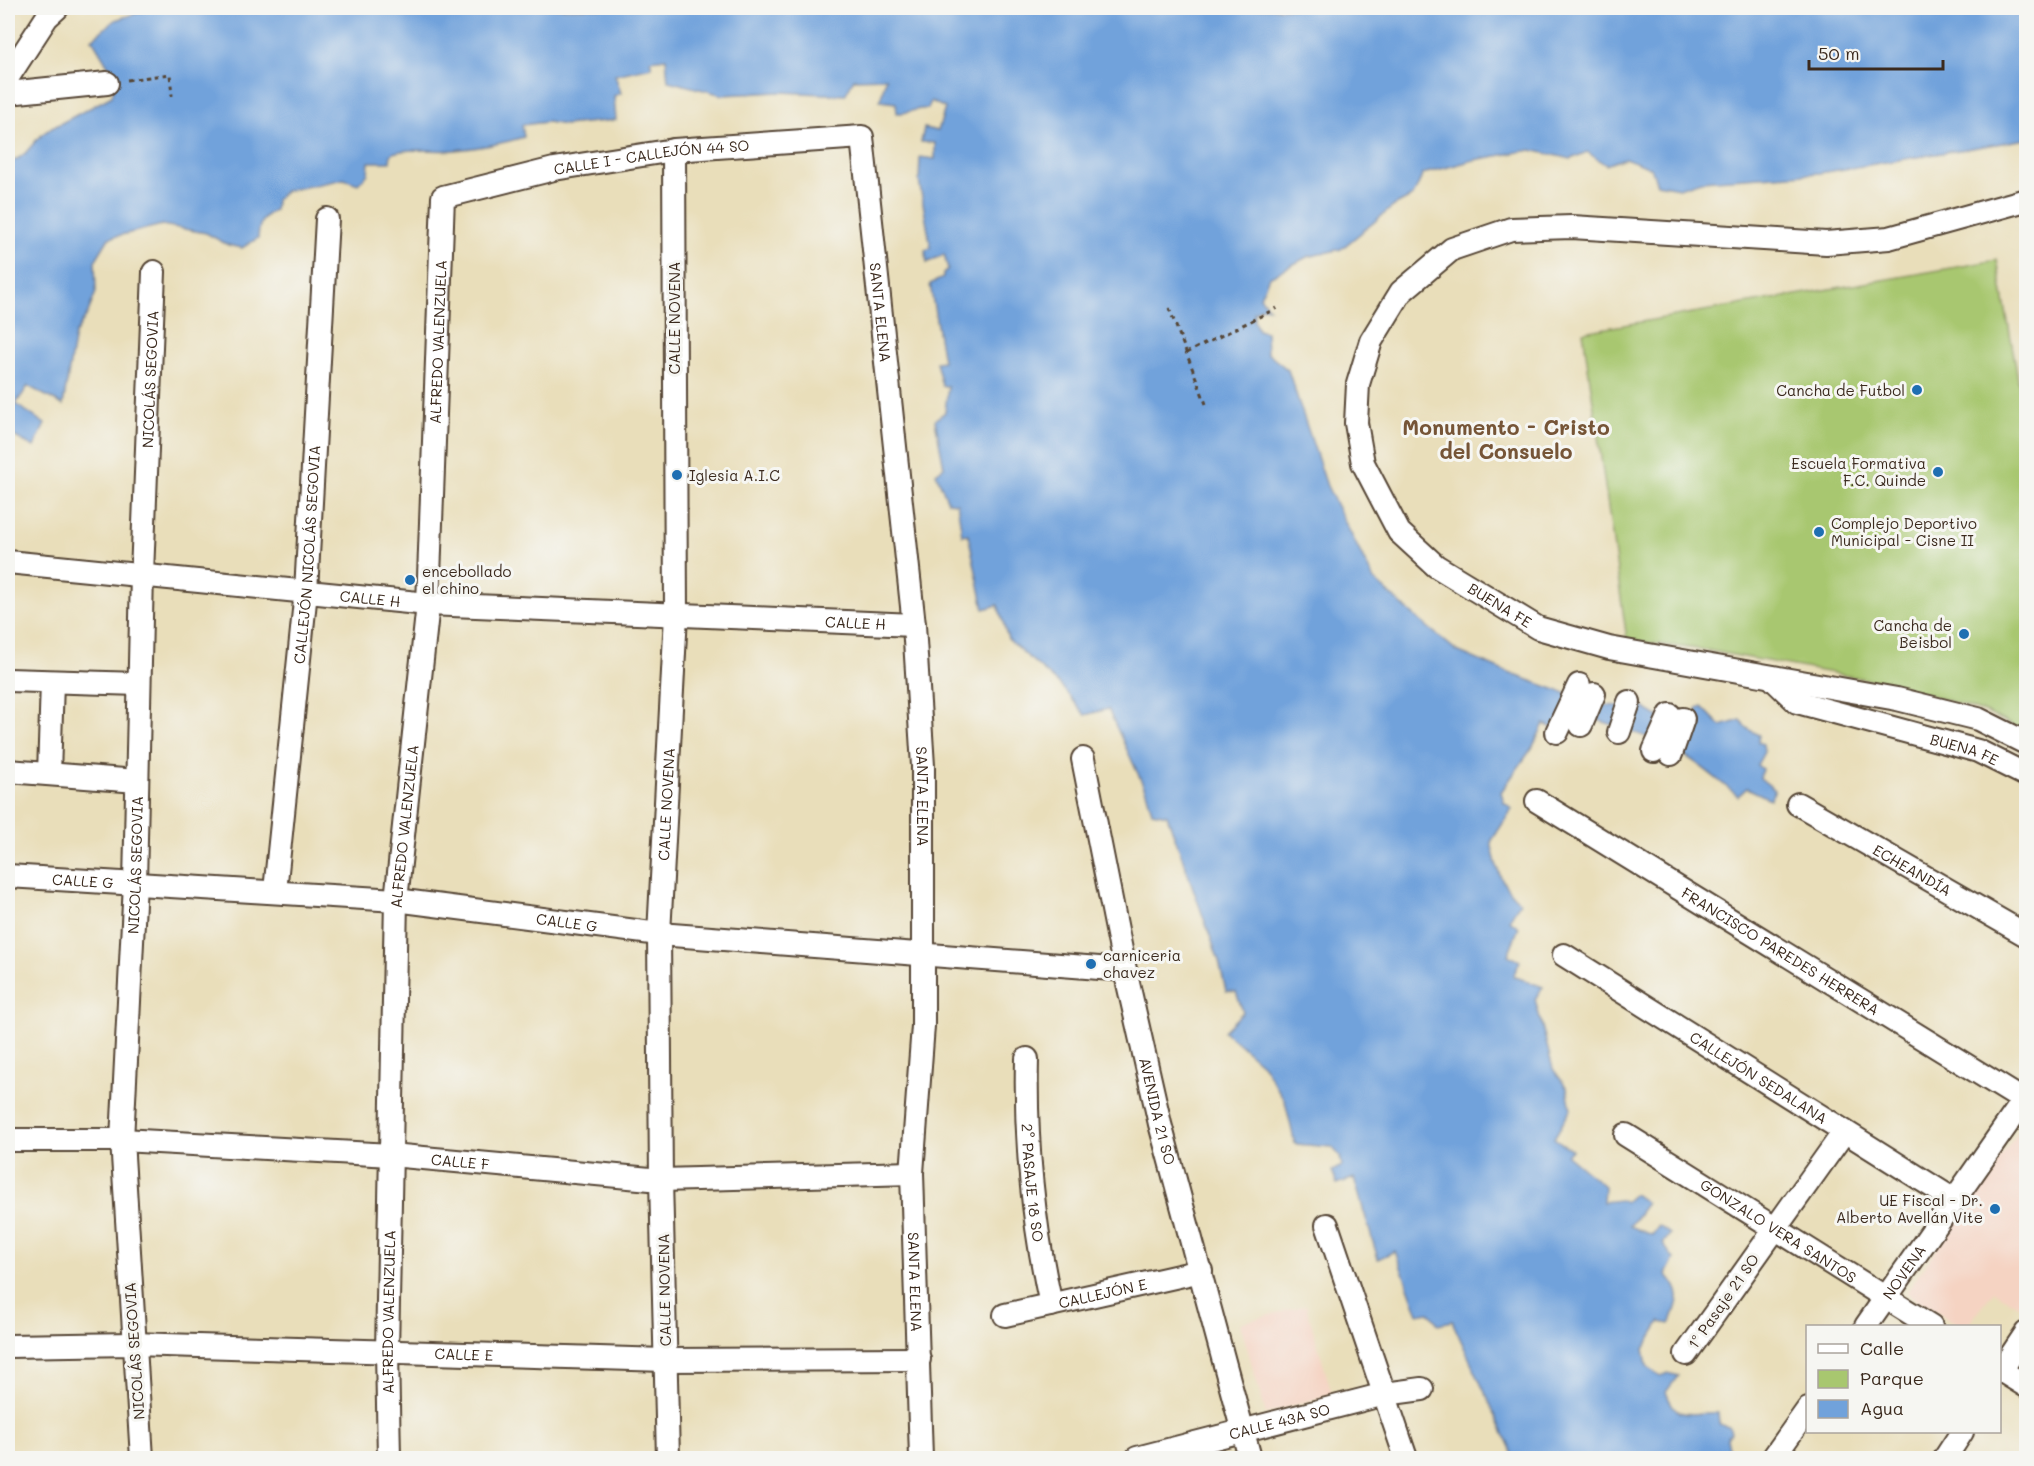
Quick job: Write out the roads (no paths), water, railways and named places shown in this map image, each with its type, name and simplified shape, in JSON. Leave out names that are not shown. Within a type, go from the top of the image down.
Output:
[{"type":"street","points":[[8,77],[46,17],[57,8]]},
{"type":"street","points":[[8,93],[107,83]]},
{"type":"street","name":"CALLE I - CALLEJÓN 44 SO","points":[[443,197],[554,169],[674,150],[862,137]]},
{"type":"street","name":"SANTA ELENA","points":[[862,137],[914,625],[923,766],[923,1026],[912,1173],[921,1458]]},
{"type":"street","name":"CALLE NOVENA","points":[[668,1458],[661,1180],[660,934],[676,615],[674,150]]},
{"type":"street","name":"ALFREDO VALENZUELA","points":[[388,1458],[387,1351],[396,900],[428,604],[443,197]]},
{"type":"street","name":"BUENA FE","points":[[2026,200],[1889,238],[1826,243],[1572,227],[1511,229],[1452,249],[1401,292],[1371,341],[1358,384],[1356,423],[1363,463],[1399,532],[1436,566],[1538,628],[1609,648],[1897,699],[1978,720],[2026,743]]},
{"type":"street","name":"CALLEJÓN NICOLÁS SEGOVIA","points":[[274,891],[306,591],[327,219]]},
{"type":"street","name":"NICOLÁS SEGOVIA","points":[[142,1458],[133,1344],[122,1140],[135,883],[142,574],[154,272]]},
{"type":"street","name":"CALLE H","points":[[8,562],[428,604],[914,625]]},
{"type":"street","name":"BUENA FE","points":[[1771,676],[1797,702],[1978,751],[2026,775]]},
{"type":"street","points":[[8,680],[139,684]]},
{"type":"street","points":[[49,774],[52,682]]},
{"type":"street","points":[[1557,732],[1587,689],[1581,725]]},
{"type":"street","points":[[1612,730],[1623,701]]},
{"type":"street","points":[[1656,750],[1670,715]]},
{"type":"street","name":"AVENIDA 21 SO","points":[[1083,759],[1125,970],[1160,1124],[1202,1272],[1250,1458]]},
{"type":"street","points":[[8,771],[137,782]]},
{"type":"street","name":"FRANCISCO PAREDES HERRERA","points":[[1536,801],[2025,1101]]},
{"type":"street","name":"ECHEANDÍA","points":[[1798,804],[2026,935]]},
{"type":"street","name":"CALLE G","points":[[8,876],[396,900],[660,934],[1125,970]]},
{"type":"street","name":"CALLEJÓN SEDALANA","points":[[1564,955],[1954,1200]]},
{"type":"street","name":"2° PASAJE 18 SO","points":[[1027,1059],[1028,1145],[1034,1222],[1051,1305]]},
{"type":"street","name":"NOVENA","points":[[1867,1325],[2025,1101]]},
{"type":"street","name":"1º Pasaje 21 SO","points":[[1686,1354],[1844,1131]]},
{"type":"street","name":"GONZALO VERA SANTOS","points":[[1626,1135],[1929,1325]]},
{"type":"street","name":"CALLE F","points":[[8,1140],[122,1140],[390,1155],[661,1180],[912,1173]]},
{"type":"street","points":[[1327,1225],[1406,1458]]},
{"type":"street","name":"CALLEJÓN E","points":[[1005,1315],[1202,1272]]},
{"type":"street","points":[[2001,1370],[2026,1333]]},
{"type":"street","name":"CALLE E","points":[[8,1346],[133,1344],[665,1360],[919,1359]]},
{"type":"street","points":[[2001,1372],[2026,1386]]},
{"type":"street","name":"CALLE 43A SO","points":[[1137,1458],[1385,1394],[1422,1389]]},
{"type":"street","points":[[1773,1458],[1806,1412]]},
{"type":"street","points":[[1944,1458],[1961,1433]]},
{"type":"water","points":[[153,8],[2026,8],[2026,139],[1820,173],[1701,181],[1679,188],[1657,184],[1651,168],[1625,158],[1606,165],[1587,152],[1571,159],[1531,150],[1474,160],[1423,174],[1413,196],[1394,206],[1341,249],[1307,257],[1269,277],[1260,297],[1269,308],[1262,307],[1254,312],[1254,321],[1258,330],[1266,332],[1267,353],[1288,370],[1327,486],[1374,580],[1419,620],[1457,651],[1506,672],[1599,705],[1643,707],[1671,724],[1693,725],[1698,715],[1697,709],[1702,707],[1721,726],[1741,720],[1745,727],[1759,735],[1758,742],[1763,744],[1764,752],[1757,765],[1762,769],[1760,778],[1775,790],[1770,799],[1747,788],[1738,796],[1679,752],[1626,729],[1571,712],[1562,732],[1544,724],[1532,748],[1501,792],[1504,802],[1512,809],[1491,842],[1503,882],[1520,902],[1509,920],[1519,927],[1508,955],[1520,961],[1513,976],[1543,987],[1535,999],[1553,1069],[1567,1088],[1571,1109],[1554,1138],[1572,1150],[1567,1155],[1604,1186],[1603,1202],[1620,1200],[1625,1202],[1634,1194],[1647,1203],[1630,1226],[1652,1235],[1659,1226],[1670,1234],[1663,1244],[1674,1259],[1666,1274],[1678,1293],[1678,1298],[1670,1324],[1660,1322],[1644,1349],[1647,1366],[1660,1376],[1668,1373],[1678,1376],[1666,1392],[1675,1408],[1680,1412],[1686,1414],[1718,1413],[1719,1424],[1729,1427],[1731,1433],[1727,1438],[1731,1458],[1515,1458],[1452,1321],[1438,1324],[1429,1312],[1418,1314],[1395,1251],[1378,1259],[1354,1178],[1337,1184],[1332,1171],[1342,1166],[1340,1156],[1332,1147],[1295,1144],[1285,1101],[1263,1065],[1224,1031],[1243,1012],[1236,992],[1226,991],[1219,961],[1167,815],[1152,812],[1146,791],[1108,709],[1085,715],[1062,687],[1008,639],[998,605],[984,609],[968,534],[962,535],[957,503],[948,502],[936,473],[944,467],[935,420],[945,412],[948,386],[942,386],[936,362],[943,361],[930,284],[943,278],[943,273],[948,269],[944,254],[927,263],[925,250],[931,248],[919,181],[920,157],[935,159],[935,143],[921,142],[924,128],[938,131],[945,108],[931,101],[928,109],[897,113],[896,103],[880,101],[886,78],[854,79],[845,95],[780,92],[723,95],[668,81],[666,58],[650,60],[652,67],[615,75],[621,93],[614,96],[616,120],[565,125],[547,122],[522,125],[524,137],[498,144],[464,149],[405,151],[391,154],[390,162],[369,162],[368,174],[358,184],[344,179],[285,191],[276,200],[275,210],[262,221],[258,238],[242,248],[228,245],[206,233],[162,225],[109,238],[95,261],[96,292],[87,315],[75,334],[63,405],[28,386],[16,404],[45,424],[34,447],[8,433],[8,163],[26,152],[43,133],[112,96],[116,79],[92,39],[115,20]]},
{"type":"place","name":"Cancha de Futbol","points":[[1917,390]]},
{"type":"place","name":"Escuela Formativa F.C. Quinde","points":[[1938,472]]},
{"type":"place","name":"Iglesia A.I.C","points":[[677,475]]},
{"type":"place","name":"Complejo Deportivo Municipal - Cisne II","points":[[1819,532]]},
{"type":"place","name":"encebollado el chino","points":[[410,580]]},
{"type":"place","name":"Cancha de Beisbol","points":[[1964,634]]},
{"type":"place","name":"carniceria chavez","points":[[1091,964]]},
{"type":"place","name":"UE Fiscal - Dr. Alberto Avellán Vite","points":[[1995,1209]]},
{"type":"district","name":"Monumento - Cristo del Consuelo","points":[[1506,438]]}]
